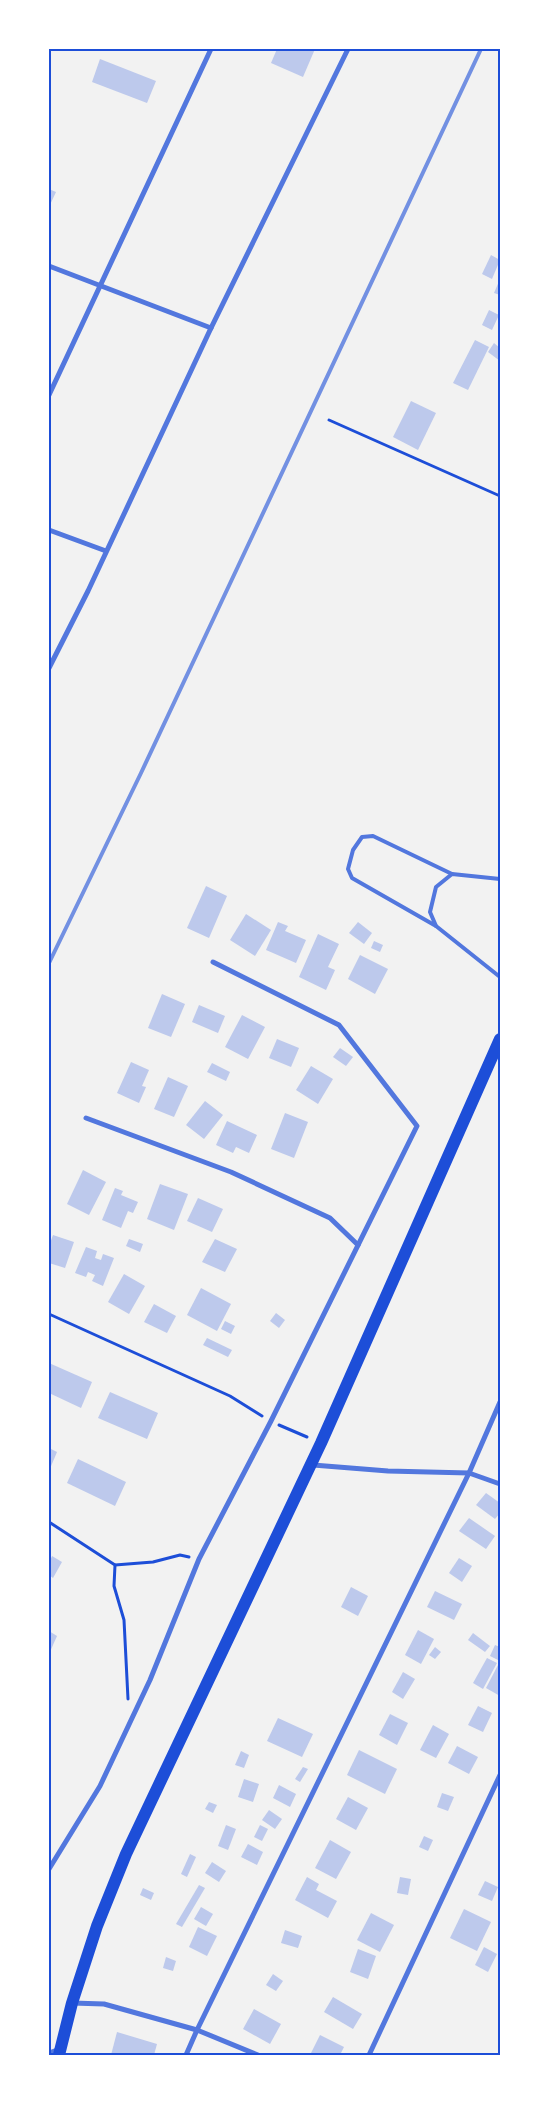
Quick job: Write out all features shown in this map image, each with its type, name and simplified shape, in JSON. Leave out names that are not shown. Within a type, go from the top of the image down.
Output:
[{"type":"highway","points":[[56,2052],[97,1926],[126,1854],[321,1444],[500,1039]]},
{"type":"street","points":[[49,395],[211,49]]},
{"type":"street","points":[[49,668],[211,328],[348,49]]},
{"type":"street","points":[[49,266],[211,328]]},
{"type":"street","points":[[49,530],[106,551]]},
{"type":"street","points":[[49,1869],[100,1786],[154,1672],[199,1559],[271,1421],[417,1126],[339,1025],[214,962]]},
{"type":"street","points":[[86,1118],[231,1172],[330,1218],[358,1245]]},
{"type":"street","points":[[186,2055],[469,1473],[500,1402]]},
{"type":"street","points":[[311,1464],[388,1471],[469,1473],[500,1484]]},
{"type":"street","points":[[369,2055],[500,1775]]},
{"type":"street","points":[[72,2003],[104,2004],[198,2030],[258,2055]]},
{"type":"lane","points":[[500,880],[452,874],[373,836],[362,837],[353,850],[348,869],[352,878],[436,926],[500,977]]},
{"type":"lane","points":[[436,926],[430,912],[436,887],[452,874]]},
{"type":"path","points":[[329,420],[500,496]]},
{"type":"path","points":[[49,1314],[230,1396],[271,1421],[321,1444]]},
{"type":"path","points":[[49,1522],[114,1565],[154,1562],[180,1555],[199,1559]]},
{"type":"path","points":[[114,1565],[114,1586],[124,1620],[130,1722]]},
{"type":"building","points":[[277,49],[315,49],[303,77],[271,63]]},
{"type":"building","points":[[100,59],[156,81],[147,103],[92,82]]},
{"type":"building","points":[[49,189],[56,192],[49,207]]},
{"type":"building","points":[[491,255],[500,260],[492,279],[482,274]]},
{"type":"building","points":[[500,279],[500,295],[494,293]]},
{"type":"building","points":[[489,310],[499,315],[492,330],[482,325]]},
{"type":"building","points":[[475,340],[489,347],[468,390],[453,383]]},
{"type":"building","points":[[494,343],[500,348],[500,361],[488,352]]},
{"type":"building","points":[[411,401],[436,413],[418,450],[393,437]]},
{"type":"building","points":[[206,886],[227,896],[209,938],[187,928]]},
{"type":"building","points":[[246,914],[271,930],[255,956],[230,940]]},
{"type":"building","points":[[278,922],[288,926],[285,931],[306,940],[296,963],[266,950]]},
{"type":"building","points":[[358,922],[372,933],[364,944],[349,933]]},
{"type":"building","points":[[318,934],[339,944],[328,967],[335,970],[326,990],[299,977]]},
{"type":"building","points":[[374,941],[383,945],[380,952],[371,948]]},
{"type":"building","points":[[360,955],[388,969],[375,994],[348,979]]},
{"type":"building","points":[[162,994],[185,1004],[171,1037],[148,1028]]},
{"type":"building","points":[[199,1005],[225,1016],[218,1033],[192,1022]]},
{"type":"building","points":[[242,1015],[265,1027],[248,1059],[225,1047]]},
{"type":"building","points":[[277,1039],[299,1048],[291,1067],[269,1058]]},
{"type":"building","points":[[340,1048],[353,1057],[346,1066],[333,1057]]},
{"type":"building","points":[[131,1062],[149,1070],[142,1086],[146,1087],[139,1103],[117,1093]]},
{"type":"building","points":[[212,1063],[230,1072],[226,1081],[207,1072]]},
{"type":"building","points":[[311,1066],[333,1079],[318,1104],[296,1090]]},
{"type":"building","points":[[168,1077],[188,1086],[174,1117],[154,1109]]},
{"type":"building","points":[[205,1101],[223,1115],[204,1139],[186,1125]]},
{"type":"building","points":[[285,1113],[308,1122],[294,1158],[271,1149]]},
{"type":"building","points":[[227,1121],[257,1135],[249,1153],[236,1147],[233,1153],[216,1145]]},
{"type":"building","points":[[83,1170],[106,1182],[89,1215],[67,1204]]},
{"type":"building","points":[[160,1184],[188,1194],[174,1230],[147,1219]]},
{"type":"building","points":[[115,1188],[123,1191],[121,1195],[138,1202],[133,1213],[128,1211],[121,1228],[102,1220]]},
{"type":"building","points":[[198,1198],[223,1209],[212,1232],[187,1221]]},
{"type":"building","points":[[53,1235],[74,1242],[65,1268],[49,1263],[49,1246]]},
{"type":"building","points":[[129,1239],[143,1244],[140,1252],[126,1246]]},
{"type":"building","points":[[215,1239],[237,1249],[225,1272],[202,1262]]},
{"type":"building","points":[[86,1247],[97,1251],[95,1258],[101,1260],[103,1254],[114,1258],[103,1286],[92,1281],[95,1275],[88,1272],[86,1277],[75,1273]]},
{"type":"building","points":[[124,1274],[145,1286],[129,1314],[108,1302]]},
{"type":"building","points":[[201,1288],[231,1304],[217,1331],[187,1315]]},
{"type":"building","points":[[154,1304],[176,1316],[167,1333],[144,1322]]},
{"type":"building","points":[[276,1313],[285,1320],[279,1328],[270,1321]]},
{"type":"building","points":[[225,1321],[235,1326],[231,1334],[221,1329]]},
{"type":"building","points":[[207,1338],[232,1350],[228,1357],[203,1345]]},
{"type":"building","points":[[49,1363],[92,1382],[81,1408],[49,1393]]},
{"type":"building","points":[[110,1392],[158,1413],[147,1439],[98,1418]]},
{"type":"building","points":[[49,1448],[57,1452],[49,1471]]},
{"type":"building","points":[[78,1459],[126,1482],[115,1506],[67,1483]]},
{"type":"building","points":[[486,1493],[500,1503],[500,1513],[495,1519],[476,1505]]},
{"type":"building","points":[[469,1518],[495,1536],[486,1549],[459,1531]]},
{"type":"building","points":[[52,1556],[62,1562],[53,1578],[49,1575],[49,1563]]},
{"type":"building","points":[[459,1558],[472,1566],[462,1582],[449,1573]]},
{"type":"building","points":[[351,1587],[368,1596],[358,1616],[341,1607]]},
{"type":"building","points":[[435,1591],[462,1604],[454,1620],[427,1607]]},
{"type":"building","points":[[418,1630],[434,1639],[421,1664],[405,1655]]},
{"type":"building","points":[[49,1631],[57,1636],[49,1654]]},
{"type":"building","points":[[473,1633],[490,1646],[485,1652],[468,1640]]},
{"type":"building","points":[[495,1645],[500,1647],[500,1661],[490,1656]]},
{"type":"building","points":[[435,1647],[441,1652],[435,1659],[429,1655]]},
{"type":"building","points":[[487,1658],[497,1663],[483,1689],[473,1683]]},
{"type":"building","points":[[498,1665],[500,1666],[500,1696],[486,1688]]},
{"type":"building","points":[[403,1672],[415,1679],[403,1699],[392,1692]]},
{"type":"building","points":[[478,1706],[492,1713],[483,1732],[468,1725]]},
{"type":"building","points":[[390,1714],[408,1723],[397,1745],[379,1735]]},
{"type":"building","points":[[278,1718],[313,1734],[302,1757],[267,1741]]},
{"type":"building","points":[[433,1725],[449,1734],[436,1758],[420,1750]]},
{"type":"building","points":[[457,1746],[478,1757],[469,1774],[448,1763]]},
{"type":"building","points":[[359,1750],[397,1769],[385,1794],[347,1775]]},
{"type":"building","points":[[241,1751],[249,1755],[244,1768],[235,1765]]},
{"type":"building","points":[[303,1767],[308,1769],[300,1782],[295,1779]]},
{"type":"building","points":[[244,1779],[259,1784],[253,1802],[238,1797]]},
{"type":"building","points":[[279,1785],[296,1794],[290,1807],[273,1798]]},
{"type":"building","points":[[442,1793],[454,1797],[448,1811],[437,1807]]},
{"type":"building","points":[[348,1797],[368,1808],[356,1830],[336,1819]]},
{"type":"building","points":[[209,1802],[217,1805],[213,1813],[205,1809]]},
{"type":"building","points":[[269,1810],[282,1819],[275,1829],[262,1820]]},
{"type":"building","points":[[226,1825],[236,1829],[228,1850],[218,1846]]},
{"type":"building","points":[[260,1825],[268,1829],[262,1841],[254,1837]]},
{"type":"building","points":[[424,1836],[433,1840],[428,1851],[419,1847]]},
{"type":"building","points":[[330,1840],[351,1852],[336,1879],[315,1868]]},
{"type":"building","points":[[248,1844],[263,1852],[257,1865],[241,1857]]},
{"type":"building","points":[[190,1854],[196,1857],[187,1877],[181,1874]]},
{"type":"building","points":[[212,1862],[226,1871],[219,1882],[205,1873]]},
{"type":"building","points":[[307,1877],[319,1884],[316,1890],[337,1901],[328,1918],[295,1900]]},
{"type":"building","points":[[400,1877],[411,1879],[408,1895],[397,1893]]},
{"type":"building","points":[[485,1881],[498,1887],[492,1901],[478,1895]]},
{"type":"building","points":[[199,1885],[205,1888],[182,1927],[176,1924]]},
{"type":"building","points":[[143,1888],[154,1893],[151,1900],[140,1895]]},
{"type":"building","points":[[201,1907],[213,1914],[206,1926],[194,1919]]},
{"type":"building","points":[[464,1909],[491,1922],[477,1951],[450,1938]]},
{"type":"building","points":[[371,1913],[394,1925],[380,1952],[357,1940]]},
{"type":"building","points":[[198,1927],[217,1936],[207,1956],[189,1947]]},
{"type":"building","points":[[285,1930],[302,1936],[298,1948],[281,1943]]},
{"type":"building","points":[[484,1947],[497,1954],[488,1972],[475,1965]]},
{"type":"building","points":[[358,1949],[376,1956],[368,1979],[350,1972]]},
{"type":"building","points":[[166,1957],[176,1961],[173,1971],[163,1968]]},
{"type":"building","points":[[273,1974],[283,1981],[276,1991],[266,1985]]},
{"type":"building","points":[[333,1997],[362,2014],[353,2029],[324,2012]]},
{"type":"building","points":[[254,2009],[281,2024],[270,2044],[243,2029]]},
{"type":"building","points":[[117,2032],[157,2044],[154,2055],[111,2055]]},
{"type":"building","points":[[320,2035],[344,2047],[340,2055],[310,2055]]},
{"type":"railway","points":[[49,963],[141,773],[481,49]]}]
